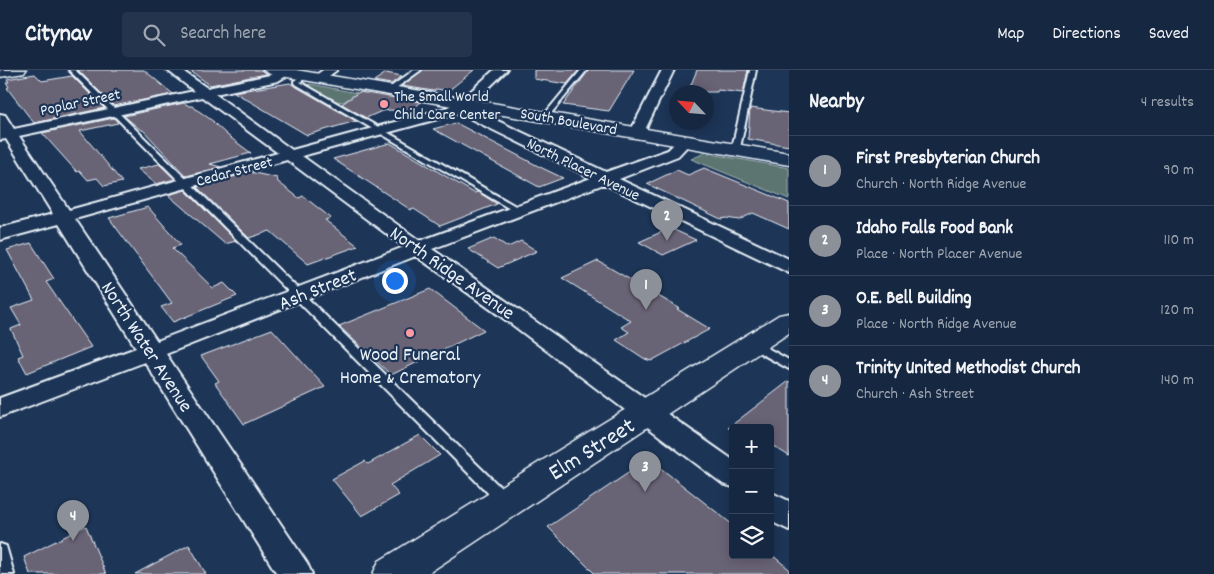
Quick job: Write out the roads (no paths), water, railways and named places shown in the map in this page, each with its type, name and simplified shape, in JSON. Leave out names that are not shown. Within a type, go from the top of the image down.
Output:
[{"type":"street","points":[[0,73],[19,70]]},
{"type":"street","name":"North Ridge Avenue","points":[[173,70],[419,249],[518,318],[729,473]]},
{"type":"street","name":"Cedar Street","points":[[0,234],[451,111],[466,103],[502,70]]},
{"type":"street","points":[[637,132],[668,70]]},
{"type":"street","name":"Poplar Street","points":[[3,129],[114,112],[274,78],[277,71]]},
{"type":"street","name":"South Boulevard","points":[[277,71],[318,75],[390,90],[789,157]]},
{"type":"street","name":"North Placer Avenue","points":[[466,103],[476,116],[789,267]]},
{"type":"street","name":"North Water Avenue","points":[[3,129],[65,216],[295,574]]},
{"type":"street","name":"Ash Street","points":[[0,408],[151,352],[402,254],[673,153],[686,140]]},
{"type":"street","name":"Elm Street","points":[[393,574],[789,321]]},
{"type":"street","points":[[774,507],[789,517]]},
{"type":"lane","points":[[72,70],[185,184],[262,256],[263,261],[495,491],[496,509]]},
{"type":"lane","points":[[390,90],[418,70]]},
{"type":"lane","points":[[546,116],[584,70]]},
{"type":"lane","points":[[743,150],[753,70]]},
{"type":"lane","points":[[318,75],[296,82],[520,211]]},
{"type":"lane","points":[[753,344],[789,365]]},
{"type":"lane","points":[[0,551],[6,574]]},
{"type":"place","name":"The Small World Child Care Center","points":[[384,104]]},
{"type":"place","name":"Idaho Falls Food Bank","points":[[667,241]]},
{"type":"place","name":"First Presbyterian Church","points":[[646,310]]},
{"type":"place","name":"Wood Funeral Home & Crematory","points":[[410,333]]},
{"type":"place","name":"O.E. Bell Building","points":[[645,492]]},
{"type":"place","name":"Trinity United Methodist Church","points":[[73,541]]}]
